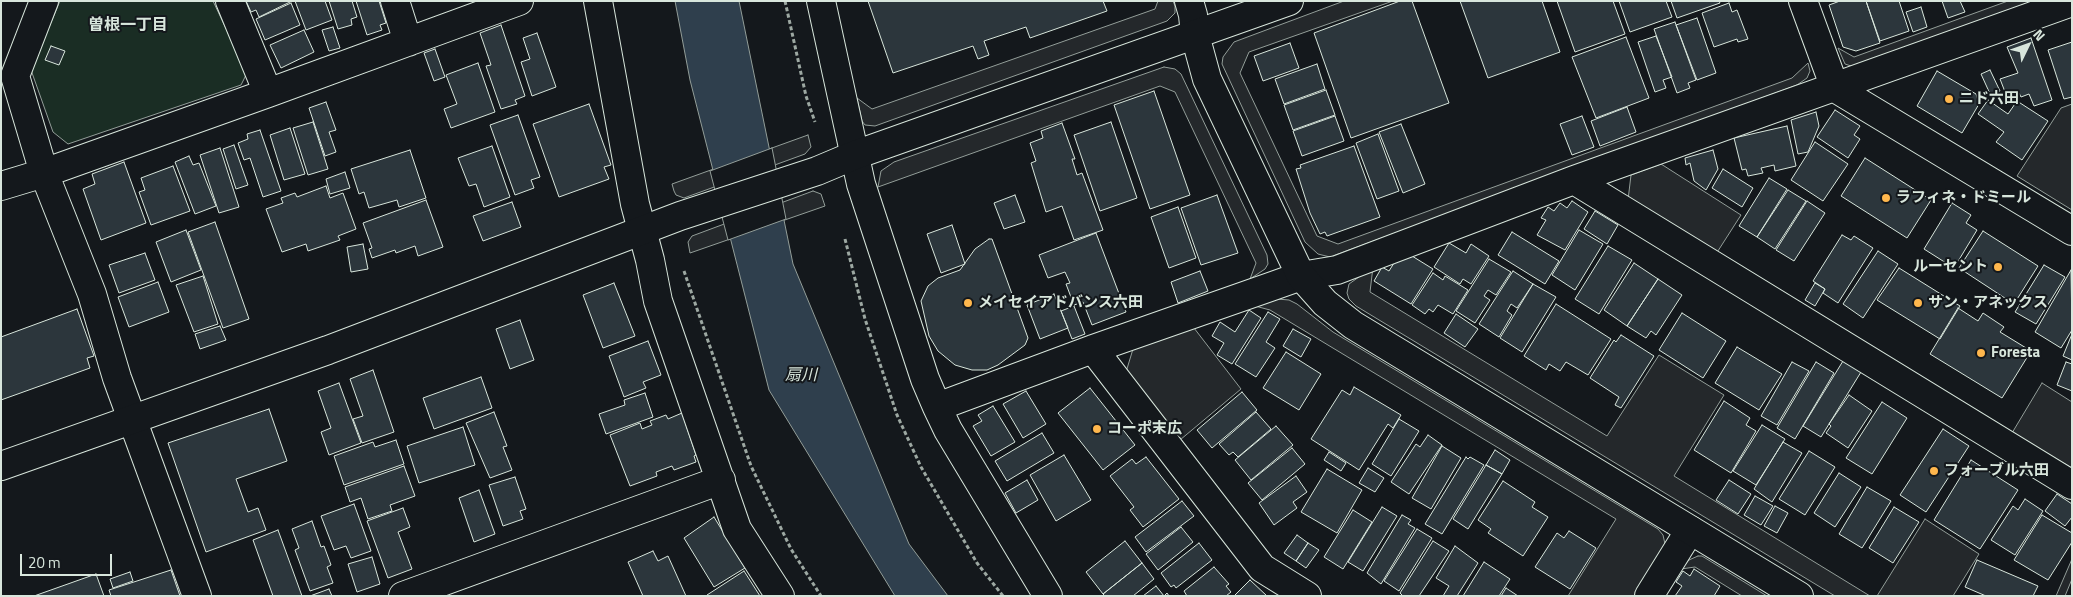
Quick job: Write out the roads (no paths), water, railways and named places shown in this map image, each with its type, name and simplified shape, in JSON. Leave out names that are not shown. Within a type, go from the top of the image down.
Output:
[{"type":"street","points":[[44,1],[15,76],[44,173],[92,294],[132,421],[197,596]]},
{"type":"street","points":[[230,1],[268,93]]},
{"type":"street","points":[[395,1],[408,42]]},
{"type":"street","points":[[1,186],[44,173],[519,1]]},
{"type":"street","points":[[598,1],[635,204],[658,301],[737,529],[780,596]]},
{"type":"street","points":[[822,1],[861,184],[925,379],[936,407],[953,439],[1048,596]]},
{"type":"street","points":[[1189,1],[1193,15],[1195,35],[1207,79],[1301,276],[1325,303],[1353,325],[1799,596]]},
{"type":"street","points":[[1,466],[132,421],[643,232],[680,216],[817,172],[855,155],[1289,1]]},
{"type":"street","points":[[1803,1],[1835,88],[2072,231]]},
{"type":"street","points":[[936,407],[1093,349],[1301,276],[1337,270],[1574,180],[2072,2]]},
{"type":"street","points":[[1574,180],[2072,485]]},
{"type":"street","points":[[1093,349],[1262,568],[1307,596]]},
{"type":"street","points":[[403,596],[430,591],[721,480]]},
{"type":"street","points":[[1650,596],[1690,530]]},
{"type":"water","name":"扇川","points":[[675,1],[739,1],[793,264],[909,544],[948,596],[895,596],[769,390],[690,80]]},
{"type":"place","name":"ニド六田","points":[[1949,99]]},
{"type":"place","name":"ラフィネ・ドミール","points":[[1886,198]]},
{"type":"place","name":"ルーセント","points":[[1998,267]]},
{"type":"place","name":"メイセイアドバンス六田","points":[[968,303]]},
{"type":"place","name":"サン・アネックス","points":[[1918,303]]},
{"type":"place","name":"Foresta","points":[[1981,353]]},
{"type":"place","name":"コーポ末広","points":[[1097,429]]},
{"type":"place","name":"フォーブル六田","points":[[1934,471]]},
{"type":"district","name":"曽根一丁目","points":[[128,26]]}]
